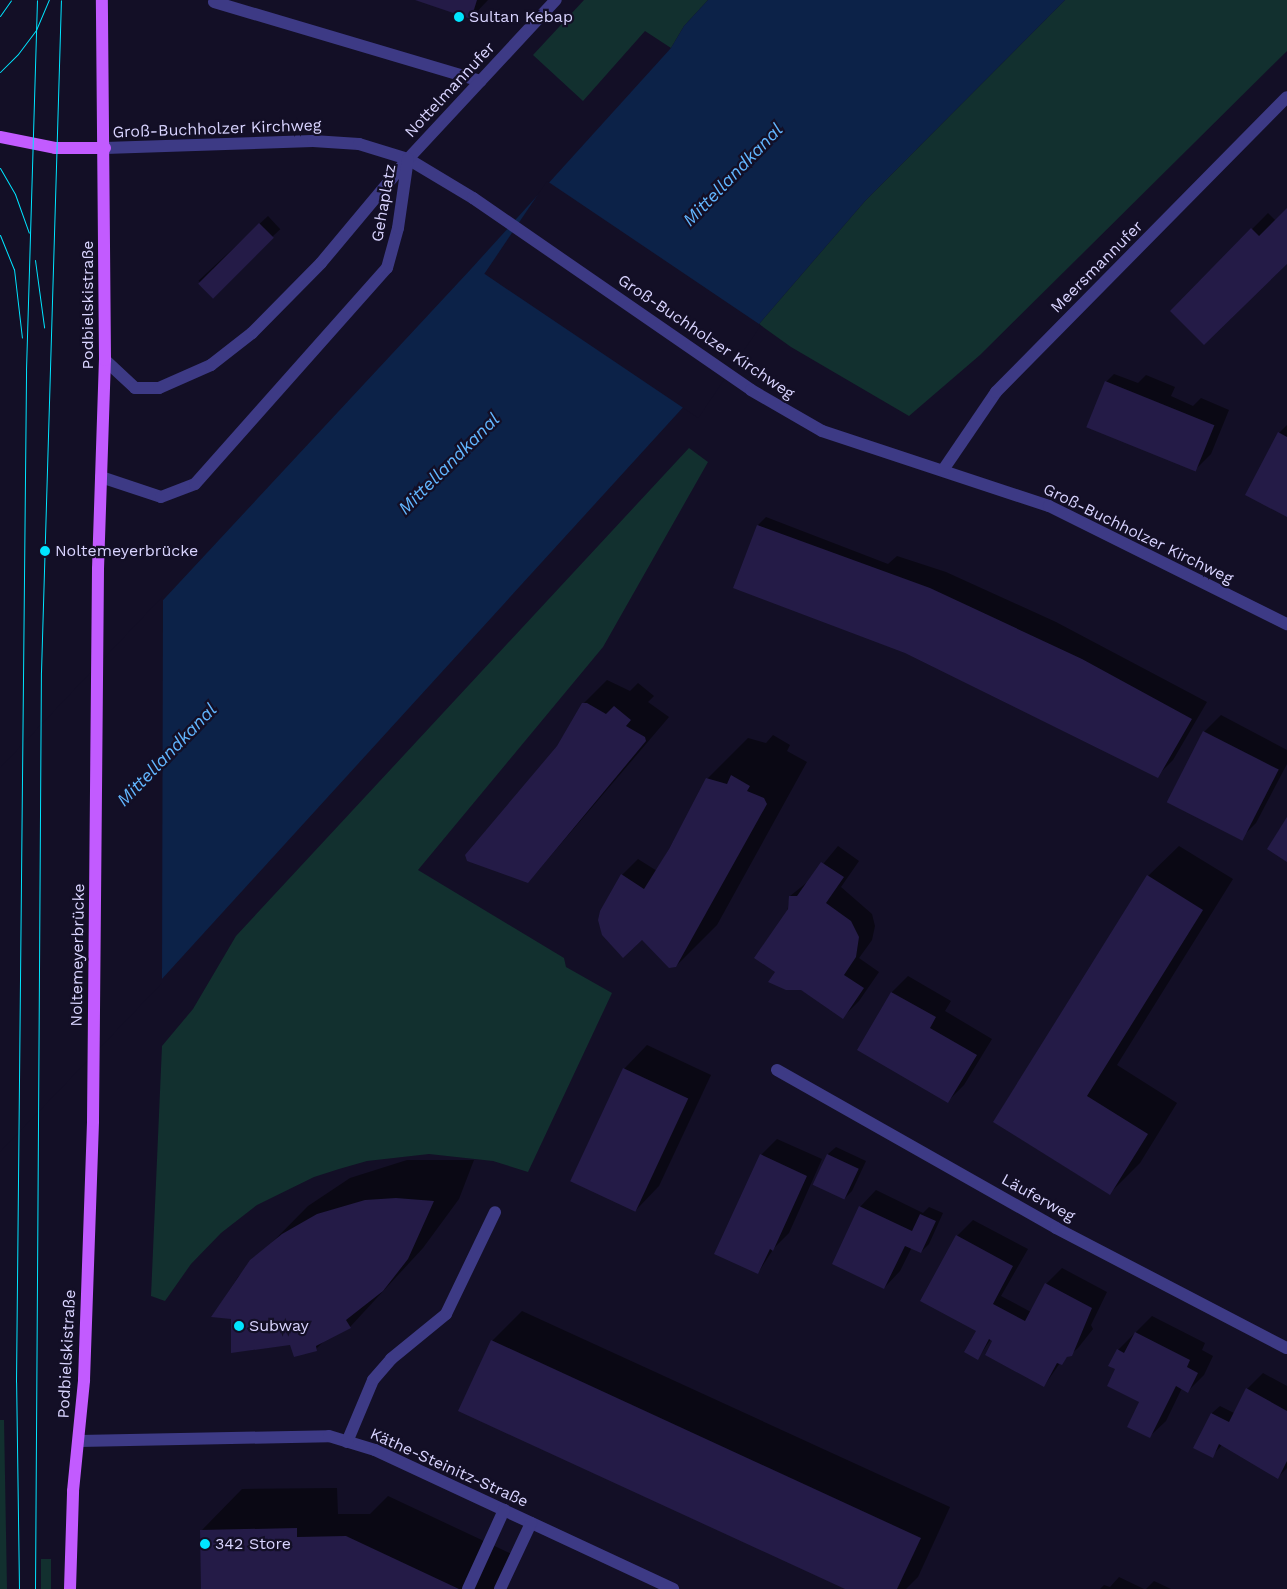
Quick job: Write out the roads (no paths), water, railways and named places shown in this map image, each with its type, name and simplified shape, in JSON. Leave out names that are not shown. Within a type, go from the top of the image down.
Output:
[{"type":"main road","name":"Podbielskistraße","points":[[98,610],[100,477],[105,360],[105,148],[102,0]]},
{"type":"main road","points":[[0,136],[55,148],[105,148]]},
{"type":"main road","name":"Noltemeyerbrücke","points":[[93,1121],[98,610]]},
{"type":"main road","name":"Podbielskistraße","points":[[70,1589],[73,1491],[79,1441],[93,1121]]},
{"type":"street","name":"Nottelmannufer","points":[[408,159],[556,0]]},
{"type":"street","points":[[214,2],[481,80]]},
{"type":"street","name":"Meersmannufer","points":[[943,470],[996,392],[1287,96]]},
{"type":"street","name":"Groß-Buchholzer Kirchweg","points":[[105,148],[313,141],[359,144],[408,159],[473,198],[751,390],[822,431],[1049,506],[1287,624]]},
{"type":"street","name":"Gehaplatz","points":[[105,360],[135,388],[159,388],[211,365],[252,333],[321,263],[408,159]]},
{"type":"street","name":"Gehaplatz","points":[[100,477],[161,497],[194,484],[387,268],[398,228],[408,159]]},
{"type":"street","name":"Läuferweg","points":[[777,1070],[1056,1228],[1287,1348]]},
{"type":"street","points":[[347,1442],[373,1380],[391,1359],[446,1314],[495,1212]]},
{"type":"street","name":"Käthe-Steinitz-Straße","points":[[79,1441],[329,1436],[375,1450],[673,1589]]},
{"type":"street","points":[[468,1589],[504,1510]]},
{"type":"street","points":[[500,1589],[531,1523]]},
{"type":"water","name":"Mittellandkanal","points":[[708,0],[1065,0],[865,201],[759,324],[120,1025],[126,640],[471,269],[671,48],[684,26]]},
{"type":"tram line","points":[[0,16],[11,0]]},
{"type":"tram line","points":[[19,1589],[16,1382],[26,370],[37,0]]},
{"type":"tram line","points":[[0,72],[18,54],[36,30],[49,0]]},
{"type":"tram line","points":[[35,1589],[41,672],[61,0]]},
{"type":"tram line","points":[[0,168],[15,194],[29,233]]},
{"type":"tram line","points":[[0,235],[14,269],[22,338]]},
{"type":"tram line","points":[[35,260],[44,327]]},
{"type":"place","name":"Sultan Kebap","points":[[459,17]]},
{"type":"place","name":"Noltemeyerbrücke","points":[[45,551]]},
{"type":"place","name":"Subway","points":[[239,1326]]},
{"type":"place","name":"342 Store","points":[[205,1544]]}]
